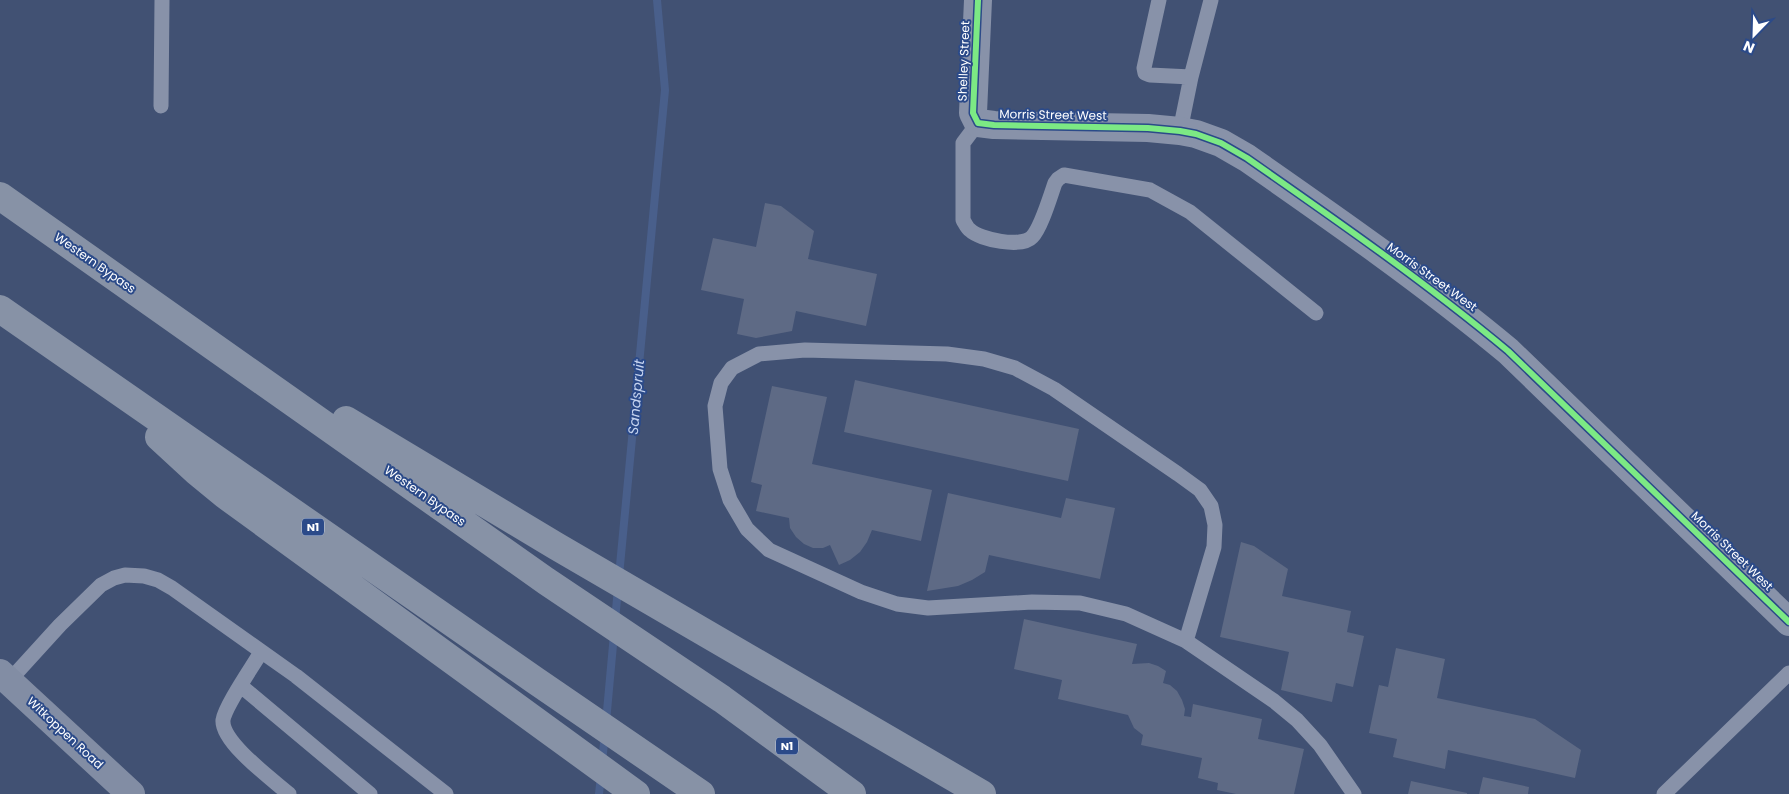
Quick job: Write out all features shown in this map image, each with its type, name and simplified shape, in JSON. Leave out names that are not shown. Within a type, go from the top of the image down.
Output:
[{"type":"highway","name":"Western Bypass","points":[[0,196],[546,581],[722,699],[852,794]]},
{"type":"highway","points":[[158,307],[556,546],[982,794]]},
{"type":"highway","name":"N1","points":[[0,309],[701,794]]},
{"type":"highway","points":[[90,373],[197,472],[225,495],[636,794]]},
{"type":"highway","points":[[931,764],[973,794]]},
{"type":"main road","name":"Witkoppen Road","points":[[5,677],[130,794]]},
{"type":"street","name":"Shelley Street","points":[[978,0],[973,113],[978,123]]},
{"type":"street","name":"Morris Street West","points":[[978,123],[994,125],[1148,128],[1196,134],[1221,143],[1247,158],[1471,320],[1508,351],[1789,622]]},
{"type":"lane","points":[[161,106],[162,0]]},
{"type":"lane","points":[[1159,0],[1144,68],[1145,73],[1150,75],[1191,77]]},
{"type":"lane","points":[[1180,132],[1191,77],[1211,0]]},
{"type":"lane","points":[[978,123],[964,143],[963,220],[969,230],[979,236],[1002,242],[1025,242],[1032,238],[1055,184],[1064,175],[1150,190],[1190,212],[1316,313]]},
{"type":"lane","points":[[1186,641],[1214,547],[1215,526],[1211,506],[1200,490],[1054,389],[1015,368],[984,358],[947,354],[805,350],[759,354],[732,368],[721,383],[714,406],[720,469],[730,500],[746,530],[769,550],[861,592],[897,604],[928,608],[1032,602],[1080,603],[1126,614],[1186,641],[1274,701],[1297,720],[1320,745],[1354,794]]},
{"type":"lane","points":[[5,677],[101,585],[125,575],[144,576],[158,580],[172,588],[261,652],[335,706],[446,794]]},
{"type":"lane","points":[[261,652],[223,721],[226,734],[238,750],[289,794]]},
{"type":"lane","points":[[1664,794],[1789,673]]},
{"type":"lane","points":[[241,686],[370,794]]},
{"type":"building","points":[[765,203],[781,206],[814,231],[808,259],[877,274],[866,326],[796,311],[792,331],[756,338],[737,334],[744,299],[701,290],[713,238],[756,247]]},
{"type":"building","points":[[855,380],[1079,429],[1068,481],[844,432]]},
{"type":"building","points":[[772,386],[827,397],[812,464],[932,490],[921,541],[872,530],[860,552],[850,560],[839,565],[830,545],[823,548],[813,548],[804,544],[796,537],[790,528],[789,518],[756,511],[762,485],[751,482]]},
{"type":"building","points":[[948,493],[1061,518],[1066,498],[1115,508],[1100,579],[989,555],[985,572],[972,580],[958,586],[927,591]]},
{"type":"building","points":[[1241,542],[1254,546],[1288,569],[1282,596],[1351,611],[1347,632],[1364,636],[1353,687],[1336,683],[1332,702],[1281,690],[1289,652],[1220,637]]},
{"type":"building","points":[[1024,619],[1137,644],[1132,664],[1149,663],[1166,671],[1163,683],[1170,685],[1177,691],[1185,709],[1184,716],[1191,717],[1193,704],[1262,719],[1258,739],[1304,749],[1294,794],[1236,794],[1217,790],[1218,783],[1198,778],[1202,758],[1141,745],[1143,735],[1134,728],[1128,715],[1058,699],[1062,680],[1014,669]]},
{"type":"building","points":[[1396,648],[1445,659],[1437,698],[1535,719],[1581,750],[1575,778],[1448,750],[1445,769],[1393,757],[1397,739],[1369,733],[1379,685],[1388,687]]},
{"type":"building","points":[[1483,777],[1529,787],[1528,794],[1479,794]]},
{"type":"building","points":[[1411,781],[1467,793],[1467,794],[1408,794]]},
{"type":"waterway","name":"Sandspruit","points":[[619,576],[665,90],[657,0]]},
{"type":"waterway","name":"Sandspruit","points":[[615,620],[618,589]]},
{"type":"waterway","name":"Sandspruit","points":[[606,722],[614,634]]},
{"type":"waterway","name":"Sandspruit","points":[[602,762],[605,734]]},
{"type":"waterway","name":"Sandspruit","points":[[599,794],[601,776]]},
{"type":"cycle path","points":[[978,0],[973,113],[978,123],[994,125],[1148,128],[1180,131],[1196,134],[1221,143],[1247,158],[1412,276],[1508,351],[1789,622]]}]
